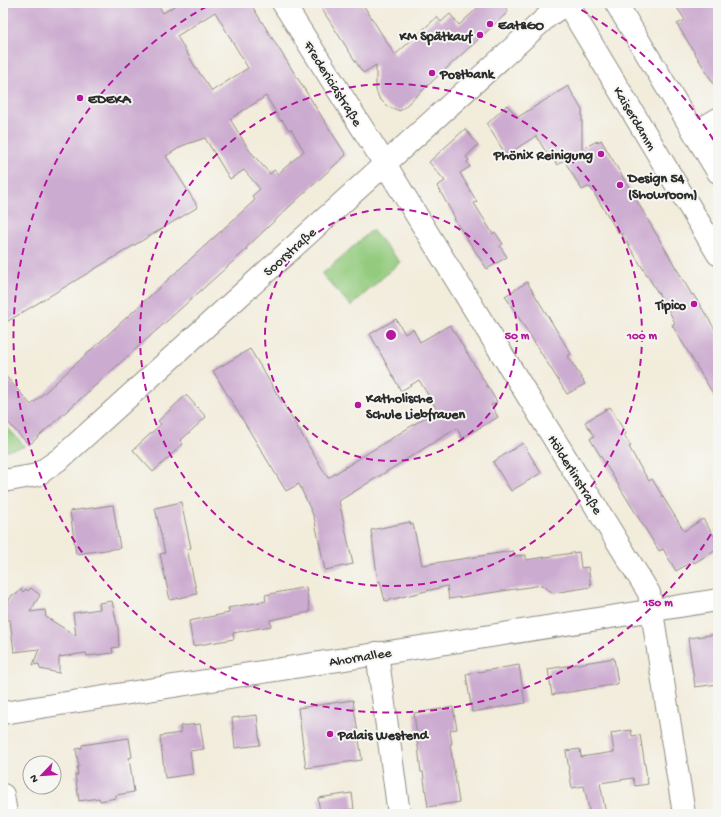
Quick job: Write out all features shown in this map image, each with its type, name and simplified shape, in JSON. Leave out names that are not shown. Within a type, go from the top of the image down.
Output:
[{"type":"street","name":"Fredericiastraße","points":[[283,3],[385,164]]},
{"type":"street","name":"Soorstraße","points":[[3,481],[36,475],[61,458],[548,16],[567,3]]},
{"type":"street","name":"Kaiserdamm","points":[[567,3],[718,254]]},
{"type":"street","points":[[616,3],[718,172]]},
{"type":"street","points":[[695,133],[718,120]]},
{"type":"street","name":"Hölderlinstraße","points":[[385,164],[650,593],[651,610],[684,814]]},
{"type":"street","name":"Ahornallee","points":[[3,713],[718,600]]},
{"type":"street","points":[[377,653],[399,814]]},
{"type":"street","points":[[3,795],[6,814]]},
{"type":"green space","points":[[372,230],[400,262],[351,306],[322,274]]},
{"type":"green space","points":[[3,423],[23,444],[24,447],[3,451]]},
{"type":"building","points":[[3,3],[157,3],[163,13],[179,3],[250,3],[346,155],[289,207],[246,248],[247,249],[29,445],[3,417],[3,373],[31,405],[255,200],[252,196],[260,189],[244,170],[230,179],[205,138],[184,145],[166,156],[198,207],[3,324]],"holes":[[[215,12],[248,68],[212,91],[194,65],[177,36]],[[266,96],[281,121],[282,120],[289,130],[291,129],[304,151],[278,174],[274,170],[270,174],[249,150],[230,119]]]},
{"type":"building","points":[[318,3],[362,3],[395,55],[437,17],[441,22],[450,14],[459,25],[483,3],[503,3],[508,12],[400,111],[387,106],[379,98],[376,90],[376,65],[363,73]]},
{"type":"building","points":[[674,3],[718,3],[718,91],[677,24],[685,20]]},
{"type":"building","points":[[568,86],[582,110],[582,149],[601,140],[692,295],[693,294],[718,334],[718,402],[672,325],[675,323],[668,309],[591,188],[588,187],[582,190],[564,160],[557,165],[550,153],[548,155],[536,136],[506,155],[487,124],[507,105],[518,117]]},
{"type":"building","points":[[465,129],[478,145],[466,157],[469,160],[467,162],[470,167],[460,173],[477,202],[474,203],[493,234],[495,232],[503,244],[500,246],[507,257],[487,269],[454,219],[455,218],[437,186],[445,181],[429,162]]},
{"type":"building","points":[[527,282],[571,354],[568,356],[585,384],[567,394],[505,296]]},
{"type":"building","points":[[396,319],[405,334],[413,329],[420,342],[450,325],[497,402],[491,405],[498,417],[462,438],[457,428],[339,501],[353,564],[325,570],[314,517],[299,484],[286,491],[213,371],[250,349],[328,478],[437,410],[419,380],[401,391],[370,334]]},
{"type":"building","points":[[186,395],[206,417],[180,441],[183,444],[153,472],[133,450],[161,424],[158,421]]},
{"type":"building","points":[[610,407],[626,434],[624,435],[631,446],[629,447],[639,465],[649,481],[652,479],[684,531],[703,519],[714,536],[718,534],[718,549],[694,563],[693,561],[676,571],[663,549],[659,551],[590,439],[594,436],[585,422]]},
{"type":"building","points":[[523,443],[541,473],[511,491],[493,462]]},
{"type":"building","points":[[181,502],[191,548],[187,549],[197,594],[170,600],[160,554],[165,553],[155,508]]},
{"type":"building","points":[[113,505],[120,548],[76,554],[70,511]]},
{"type":"building","points":[[410,522],[410,524],[413,524],[422,565],[513,551],[514,556],[526,555],[526,560],[579,552],[581,568],[588,567],[591,587],[553,593],[542,585],[449,599],[447,586],[385,601],[380,581],[378,582],[371,530]]},
{"type":"building","points":[[306,587],[310,612],[270,620],[271,626],[233,633],[234,639],[193,646],[189,621],[229,613],[228,608],[266,601],[265,595]]},
{"type":"building","points":[[31,588],[40,595],[30,612],[45,610],[46,617],[76,636],[73,613],[100,609],[99,603],[112,601],[118,629],[119,647],[112,648],[113,653],[87,656],[86,653],[59,657],[59,673],[40,669],[39,664],[33,665],[39,649],[14,652],[10,620],[7,620],[6,606],[12,595],[17,594],[21,589],[23,592],[26,589],[28,591]]},
{"type":"building","points":[[718,634],[718,684],[695,687],[688,638]]},
{"type":"building","points":[[614,658],[618,684],[552,695],[548,669]]},
{"type":"building","points":[[519,665],[525,703],[472,712],[466,674]]},
{"type":"building","name":"Palais Westend","points":[[353,700],[362,760],[306,768],[298,708]]},
{"type":"building","points":[[453,707],[457,729],[450,730],[452,744],[450,744],[459,802],[428,807],[423,772],[421,772],[414,713]]},
{"type":"building","points":[[257,715],[260,745],[235,748],[232,718]]},
{"type":"building","points":[[200,724],[204,749],[190,751],[193,774],[165,778],[160,736],[181,733],[180,726]]},
{"type":"building","points":[[631,730],[632,736],[640,735],[648,784],[635,786],[633,778],[600,783],[606,814],[590,814],[584,786],[572,788],[566,751],[580,749],[581,757],[614,752],[611,733]]},
{"type":"building","points":[[129,738],[132,757],[129,758],[134,792],[116,795],[116,798],[100,801],[99,798],[79,801],[75,775],[78,775],[77,767],[79,767],[76,749],[82,748],[82,745]]},
{"type":"building","points":[[352,793],[354,809],[320,814],[318,798]]},
{"type":"place","name":"Eat&GO","points":[[490,24]]},
{"type":"place","name":"KM Spätkauf","points":[[480,35]]},
{"type":"place","name":"Postbank","points":[[432,73]]},
{"type":"place","name":"EDEKA","points":[[80,98]]},
{"type":"place","name":"Phönix Reinigung","points":[[601,154]]},
{"type":"place","name":"Design 54 (Showroom)","points":[[620,185]]},
{"type":"place","name":"Tipico","points":[[694,304]]},
{"type":"place","name":"Katholische Schule Liebfrauen","points":[[358,405]]},
{"type":"place","name":"Palais Westend","points":[[330,734]]}]
